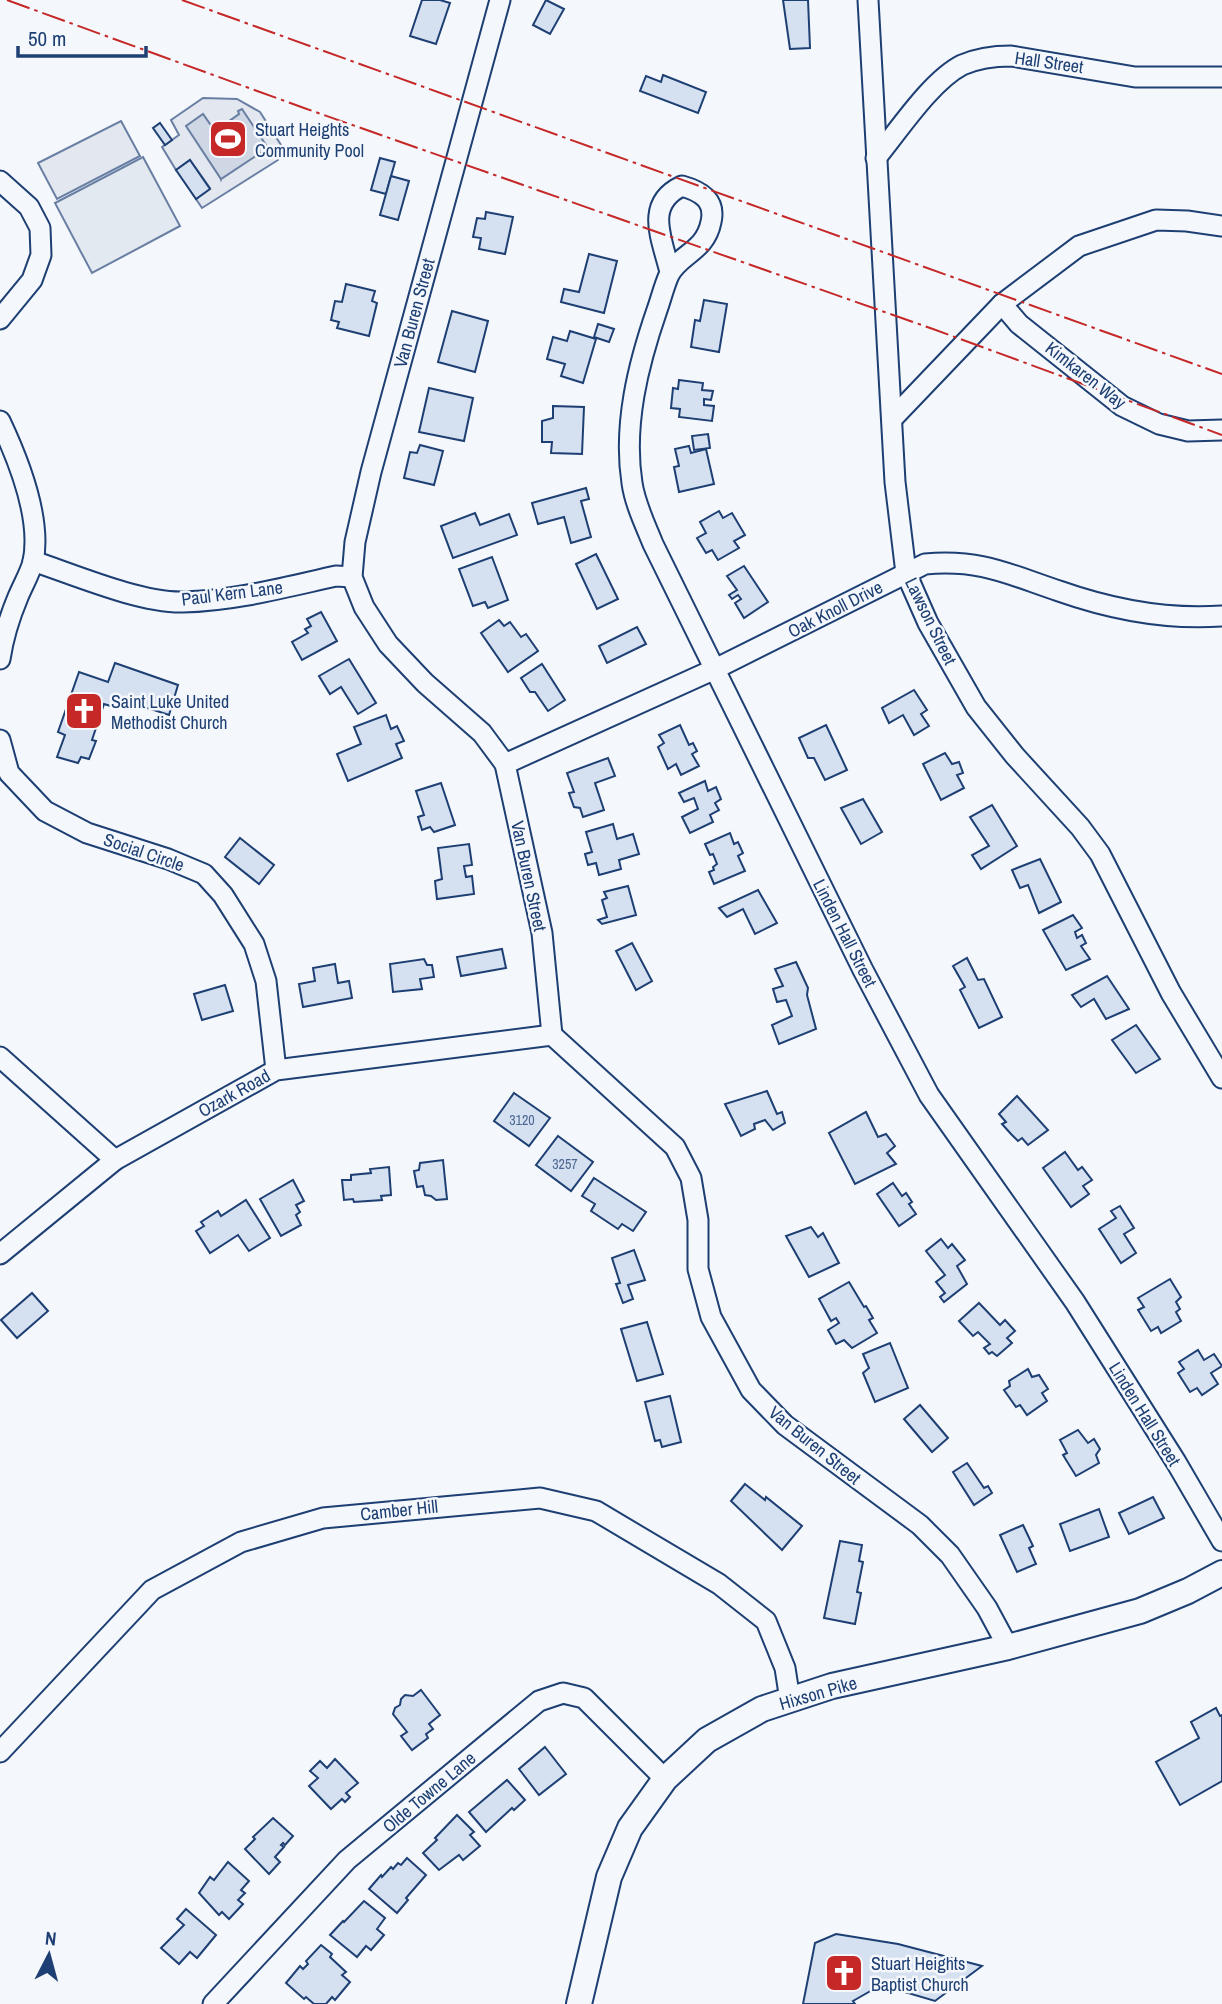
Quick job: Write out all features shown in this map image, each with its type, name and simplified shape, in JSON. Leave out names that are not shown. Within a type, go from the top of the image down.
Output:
[{"type":"main road","name":"Hixson Pike","points":[[579,2004],[609,1877],[630,1828],[665,1779],[707,1740],[762,1709],[832,1686],[1008,1647],[1140,1611],[1222,1573]]},
{"type":"street","name":"Van Buren Street","points":[[500,0],[371,472],[355,542],[352,577],[364,607],[388,644],[425,683],[482,733],[505,764],[542,933],[552,1035],[674,1147],[691,1178],[698,1220],[698,1269],[711,1317],[751,1390],[785,1425],[920,1525],[950,1555],[987,1608],[1008,1647]]},
{"type":"street","name":"Lawson Street","points":[[867,0],[895,482],[906,573],[928,623],[976,706],[1015,756],[1080,827],[1100,855],[1171,993],[1222,1078]]},
{"type":"street","name":"Hall Street","points":[[876,158],[942,79],[963,65],[991,56],[1023,58],[1135,77],[1222,77]]},
{"type":"street","points":[[0,181],[29,207],[40,228],[41,256],[32,280],[0,319]]},
{"type":"street","points":[[892,419],[1002,304],[1079,246],[1156,220],[1222,226]]},
{"type":"street","name":"Linden Hall Street","points":[[670,272],[650,329],[636,385],[629,436],[632,483],[638,509],[653,544],[863,970],[929,1095],[1075,1302],[1176,1462],[1222,1541]]},
{"type":"street","name":"Kimkaren Way","points":[[1002,304],[1019,324],[1122,406],[1159,424],[1188,431],[1222,430]]},
{"type":"street","points":[[0,421],[12,445],[34,521],[33,561],[16,601],[0,659]]},
{"type":"street","name":"Paul Kern Lane","points":[[33,561],[130,593],[181,602],[232,596],[336,576],[352,577]]},
{"type":"street","name":"Oak Knoll Drive","points":[[505,764],[715,669],[925,564],[964,562],[988,566],[1060,592],[1128,611],[1163,617],[1222,616]]},
{"type":"street","name":"Social Circle","points":[[0,740],[9,773],[45,811],[87,833],[168,859],[204,874],[223,895],[254,944],[266,981],[276,1070]]},
{"type":"street","name":"Ozark Road","points":[[0,1254],[114,1160],[276,1070],[552,1035]]},
{"type":"street","points":[[0,1056],[114,1160]]},
{"type":"street","name":"Camber Hill","points":[[0,1752],[152,1590],[241,1542],[323,1518],[540,1498],[596,1511],[719,1584],[766,1621],[785,1668],[790,1700]]},
{"type":"street","name":"Olde Towne Lane","points":[[213,2004],[346,1860],[539,1701],[563,1693],[584,1698],[665,1779]]},
{"type":"shaded area","points":[[203,98],[237,99],[260,112],[281,145],[278,160],[202,208],[196,199],[210,188],[190,160],[176,170],[162,147],[179,135],[171,120]],"holes":[[[240,114],[221,179],[203,115],[214,131]]]},
{"type":"shaded area","name":"Stuart Heights Community Pool","points":[[242,109],[268,148],[221,179],[186,126],[203,114],[215,131]]},
{"type":"shaded area","points":[[121,121],[140,156],[57,199],[38,163]]},
{"type":"shaded area","points":[[143,157],[180,226],[92,273],[55,203]]},
{"type":"building","points":[[422,0],[450,3],[436,44],[410,36]]},
{"type":"building","points":[[546,0],[564,9],[550,34],[533,25]]},
{"type":"building","points":[[783,0],[808,0],[810,48],[790,49]]},
{"type":"building","points":[[663,75],[706,92],[698,113],[640,91],[646,76],[661,82]]},
{"type":"building","points":[[160,123],[172,140],[165,145],[153,128]]},
{"type":"building","points":[[380,158],[395,162],[386,194],[371,190]]},
{"type":"building","points":[[190,160],[210,189],[196,199],[176,170]]},
{"type":"building","points":[[391,176],[409,181],[398,220],[380,215]]},
{"type":"building","points":[[486,212],[513,217],[505,254],[479,249],[481,238],[473,237],[477,218],[485,219]]},
{"type":"building","points":[[589,254],[617,261],[604,313],[561,302],[564,289],[579,292]]},
{"type":"building","points":[[346,284],[375,291],[372,301],[377,303],[369,336],[337,328],[339,322],[331,320],[335,301],[342,302]]},
{"type":"building","points":[[704,300],[727,304],[719,352],[691,347],[695,320],[700,321]]},
{"type":"building","points":[[452,311],[488,321],[475,372],[438,362]]},
{"type":"building","points":[[598,324],[614,329],[609,342],[594,337]]},
{"type":"building","points":[[570,331],[596,339],[583,383],[561,376],[565,364],[547,359],[553,337],[567,341]]},
{"type":"building","points":[[679,380],[703,383],[702,390],[713,391],[711,400],[704,399],[704,405],[714,406],[712,421],[679,417],[680,409],[671,408],[673,388],[678,389]]},
{"type":"building","points":[[429,388],[473,398],[464,441],[419,432]]},
{"type":"building","points":[[553,406],[584,407],[582,454],[551,453],[552,442],[542,442],[542,421],[553,418]]},
{"type":"building","points":[[708,434],[710,448],[694,450],[692,436]]},
{"type":"building","points":[[420,445],[443,451],[434,485],[404,478],[410,452],[417,453]]},
{"type":"building","points":[[689,446],[691,453],[706,449],[714,484],[679,492],[674,467],[679,466],[675,449]]},
{"type":"building","points":[[586,488],[589,499],[581,501],[591,537],[571,543],[564,517],[538,524],[532,503]]},
{"type":"building","points":[[719,511],[723,518],[732,513],[745,535],[734,541],[739,548],[718,560],[712,550],[706,553],[697,538],[706,533],[700,522]]},
{"type":"building","points":[[475,513],[480,525],[509,514],[517,535],[453,558],[441,526]]},
{"type":"building","points":[[596,554],[618,599],[597,609],[576,564]]},
{"type":"building","points":[[492,557],[508,600],[488,608],[485,602],[473,606],[459,569]]},
{"type":"building","points":[[744,566],[768,602],[744,618],[735,603],[741,599],[738,595],[732,599],[729,595],[737,590],[727,576]]},
{"type":"building","points":[[321,612],[337,641],[302,660],[292,642],[308,633],[305,629],[311,626],[307,619]]},
{"type":"building","points":[[499,620],[504,626],[510,622],[521,637],[526,634],[538,651],[508,672],[481,633]]},
{"type":"building","points":[[637,627],[646,644],[607,663],[599,646]]},
{"type":"building","points":[[349,659],[376,703],[358,714],[341,687],[330,694],[319,676]]},
{"type":"building","name":"Saint Luke United Methodist Church","points":[[115,663],[178,685],[169,715],[117,698],[114,707],[104,704],[92,740],[96,741],[89,759],[81,757],[78,763],[57,757],[65,735],[58,732],[79,672],[108,682]]},
{"type":"building","points":[[542,664],[565,700],[548,711],[521,678]]},
{"type":"building","points":[[914,690],[927,710],[921,714],[929,726],[914,735],[903,715],[889,723],[882,708]]},
{"type":"building","points":[[386,715],[391,729],[397,726],[404,741],[396,744],[402,758],[348,781],[337,754],[361,744],[354,727]]},
{"type":"building","points":[[680,725],[689,745],[693,743],[697,751],[692,754],[699,766],[681,775],[676,764],[668,769],[658,747],[664,743],[659,735]]},
{"type":"building","points":[[826,725],[847,770],[825,780],[814,758],[808,758],[799,738]]},
{"type":"building","points":[[945,753],[952,764],[959,762],[963,773],[957,775],[964,788],[941,800],[923,764]]},
{"type":"building","points":[[608,758],[615,776],[595,783],[604,810],[583,817],[580,808],[574,807],[569,793],[574,792],[567,773]]},
{"type":"building","points":[[705,781],[708,791],[716,787],[721,799],[715,803],[719,810],[710,815],[713,822],[690,833],[682,817],[698,809],[694,798],[684,802],[679,793]]},
{"type":"building","points":[[441,783],[455,825],[434,832],[430,827],[422,830],[418,817],[424,815],[416,791]]},
{"type":"building","points":[[863,799],[882,832],[861,844],[841,808]]},
{"type":"building","points":[[992,805],[1017,846],[981,869],[972,855],[989,846],[970,817]]},
{"type":"building","points":[[613,824],[617,839],[633,834],[639,854],[619,860],[621,869],[599,875],[596,863],[588,865],[585,854],[592,852],[586,832]]},
{"type":"building","points":[[730,833],[734,844],[738,842],[743,853],[738,856],[745,871],[714,884],[709,872],[714,870],[713,867],[717,864],[705,844]]},
{"type":"building","points":[[240,838],[274,865],[259,884],[225,857]]},
{"type":"building","points":[[469,844],[472,865],[464,866],[466,877],[472,876],[474,894],[437,899],[435,881],[442,879],[438,848]]},
{"type":"building","points":[[1040,859],[1061,902],[1039,913],[1028,885],[1020,888],[1012,870]]},
{"type":"building","points":[[628,886],[636,915],[602,924],[598,920],[607,917],[602,900],[607,898],[604,892]]},
{"type":"building","points":[[758,890],[777,923],[755,934],[743,909],[727,917],[719,908]]},
{"type":"building","points":[[1073,915],[1082,928],[1075,932],[1077,938],[1082,935],[1086,943],[1081,946],[1090,959],[1066,970],[1043,930]]},
{"type":"building","points":[[632,943],[652,981],[636,990],[616,951]]},
{"type":"building","points":[[502,949],[506,968],[461,976],[457,957]]},
{"type":"building","points":[[967,958],[978,980],[984,979],[1002,1017],[979,1028],[960,990],[965,987],[953,966]]},
{"type":"building","points":[[424,959],[427,965],[432,965],[434,977],[420,979],[422,989],[393,992],[390,964]]},
{"type":"building","points":[[796,962],[808,988],[807,995],[816,1029],[779,1044],[772,1025],[792,1016],[786,1000],[777,1002],[773,989],[783,986],[775,969]]},
{"type":"building","points":[[335,964],[338,983],[349,981],[352,998],[303,1007],[299,984],[315,981],[313,968]]},
{"type":"building","points":[[1107,976],[1129,1009],[1106,1019],[1094,999],[1081,1007],[1072,995]]},
{"type":"building","points":[[225,985],[233,1011],[202,1020],[194,994]]},
{"type":"building","points":[[1136,1025],[1160,1059],[1136,1073],[1112,1040]]},
{"type":"building","points":[[767,1091],[777,1114],[782,1112],[785,1123],[773,1130],[765,1120],[754,1124],[755,1129],[741,1136],[725,1104]]},
{"type":"building","points":[[514,1093],[550,1118],[529,1146],[494,1121]]},
{"type":"building","points":[[1017,1096],[1048,1130],[1028,1145],[1022,1138],[1018,1141],[1011,1134],[1002,1124],[1006,1122],[999,1114]]},
{"type":"building","points":[[866,1112],[878,1137],[886,1134],[895,1146],[887,1153],[896,1164],[855,1184],[829,1133]]},
{"type":"building","points":[[558,1136],[593,1162],[571,1191],[536,1165]]},
{"type":"building","points":[[1065,1152],[1078,1170],[1082,1167],[1092,1180],[1083,1186],[1089,1194],[1071,1207],[1043,1168]]},
{"type":"building","points":[[443,1160],[447,1199],[436,1200],[425,1195],[423,1186],[417,1187],[414,1171],[419,1170],[420,1163]]},
{"type":"building","points":[[389,1167],[391,1195],[381,1196],[382,1200],[344,1200],[342,1180],[351,1180],[351,1175],[371,1173],[370,1169]]},
{"type":"building","points":[[594,1178],[646,1212],[633,1231],[622,1224],[618,1229],[591,1211],[595,1204],[582,1196]]},
{"type":"building","points":[[293,1180],[304,1201],[296,1205],[300,1212],[296,1215],[301,1225],[281,1236],[260,1199]]},
{"type":"building","points":[[893,1183],[902,1196],[906,1193],[916,1214],[899,1226],[877,1194]]},
{"type":"building","points":[[246,1200],[270,1238],[249,1251],[238,1235],[210,1253],[196,1231],[204,1226],[201,1222],[218,1211],[221,1216]]},
{"type":"building","points":[[1120,1206],[1134,1228],[1124,1234],[1136,1253],[1121,1263],[1099,1229],[1116,1218],[1111,1211]]},
{"type":"building","points":[[811,1227],[818,1237],[823,1233],[839,1263],[809,1277],[786,1236]]},
{"type":"building","points":[[941,1239],[948,1248],[952,1244],[965,1260],[957,1266],[967,1284],[944,1302],[940,1297],[945,1293],[936,1282],[945,1275],[926,1251]]},
{"type":"building","points":[[634,1250],[645,1280],[628,1285],[633,1299],[623,1303],[616,1284],[620,1283],[612,1258]]},
{"type":"building","points":[[1170,1279],[1181,1297],[1176,1302],[1180,1309],[1176,1312],[1181,1321],[1161,1333],[1158,1327],[1151,1331],[1138,1310],[1144,1307],[1138,1298]]},
{"type":"building","points":[[849,1282],[873,1318],[869,1320],[877,1333],[852,1348],[844,1340],[836,1344],[828,1330],[839,1323],[836,1318],[831,1321],[819,1299]]},
{"type":"building","points":[[32,1293],[48,1311],[17,1338],[1,1320]]},
{"type":"building","points":[[979,1303],[1000,1325],[1005,1320],[1015,1331],[1007,1338],[1012,1343],[997,1356],[992,1352],[989,1354],[984,1348],[990,1344],[978,1332],[973,1336],[959,1321]]},
{"type":"building","points":[[647,1322],[663,1374],[637,1381],[621,1329]]},
{"type":"building","points":[[890,1343],[908,1388],[875,1402],[863,1373],[869,1368],[863,1354]]},
{"type":"building","points":[[1198,1350],[1204,1360],[1214,1354],[1222,1366],[1211,1373],[1218,1384],[1202,1395],[1197,1388],[1190,1392],[1178,1373],[1184,1369],[1179,1362]]},
{"type":"building","points":[[1028,1369],[1032,1377],[1039,1375],[1048,1389],[1042,1393],[1047,1401],[1027,1415],[1020,1405],[1016,1407],[1004,1390],[1010,1386],[1009,1381]]},
{"type":"building","points":[[670,1396],[681,1442],[662,1447],[660,1440],[655,1441],[645,1402]]},
{"type":"building","points":[[920,1405],[948,1438],[932,1452],[904,1419]]},
{"type":"building","points":[[1078,1430],[1088,1443],[1094,1439],[1100,1449],[1096,1455],[1099,1463],[1076,1476],[1063,1455],[1067,1453],[1060,1440]]},
{"type":"building","points":[[967,1463],[984,1488],[988,1486],[992,1493],[974,1505],[953,1472]]},
{"type":"building","points":[[745,1484],[802,1526],[782,1550],[731,1501]]},
{"type":"building","points":[[1153,1497],[1164,1518],[1129,1534],[1119,1513]]},
{"type":"building","points":[[1099,1509],[1109,1537],[1070,1551],[1060,1524]]},
{"type":"building","points":[[1023,1525],[1033,1546],[1029,1548],[1036,1564],[1017,1572],[1000,1535]]},
{"type":"building","points":[[840,1541],[862,1545],[859,1561],[863,1562],[857,1592],[861,1593],[855,1624],[824,1618]]},
{"type":"building","points":[[421,1690],[440,1715],[429,1724],[433,1729],[426,1734],[428,1738],[412,1750],[401,1736],[407,1732],[393,1714],[405,1695],[413,1696]]},
{"type":"building","points":[[1216,1708],[1220,1716],[1222,1715],[1222,1781],[1180,1805],[1156,1762],[1199,1738],[1191,1722]]},
{"type":"building","points":[[545,1747],[566,1774],[539,1795],[519,1769]]},
{"type":"building","points":[[335,1759],[358,1783],[346,1793],[350,1797],[345,1802],[342,1799],[331,1809],[309,1786],[318,1778],[310,1771],[320,1761],[327,1768]]},
{"type":"building","points":[[507,1780],[525,1800],[486,1832],[469,1812]]},
{"type":"building","points":[[457,1815],[474,1832],[470,1835],[480,1846],[463,1860],[459,1855],[439,1870],[423,1853]]},
{"type":"building","points":[[273,1818],[293,1836],[285,1845],[281,1845],[284,1847],[275,1857],[280,1862],[269,1874],[245,1849],[255,1839],[253,1837]]},
{"type":"building","points":[[407,1858],[426,1875],[397,1913],[369,1889],[381,1875],[382,1877],[398,1863],[401,1865]]},
{"type":"building","points":[[228,1862],[249,1881],[241,1890],[245,1893],[238,1900],[243,1904],[229,1919],[222,1912],[219,1915],[199,1893],[210,1877],[214,1880]]},
{"type":"building","points":[[364,1901],[385,1918],[377,1929],[384,1935],[371,1950],[366,1946],[357,1957],[330,1935]]},
{"type":"building","points":[[186,1909],[216,1935],[197,1958],[190,1952],[179,1964],[161,1948],[184,1925],[177,1919]]},
{"type":"building","points":[[836,1934],[898,1944],[982,1966],[935,2001],[881,1985],[853,2001],[855,2004],[803,2004],[815,1943]]},
{"type":"building","points":[[321,1945],[332,1954],[330,1957],[346,1972],[342,1975],[350,1982],[335,2000],[332,1997],[326,2004],[314,2004],[286,1983],[300,1966],[303,1969],[308,1964],[306,1961]]},
{"type":"power","points":[[7,0],[304,108],[933,329],[1222,435]]},
{"type":"power","points":[[182,0],[1222,374]]},
{"type":"place","name":"Stuart Heights Community Pool","points":[[228,139]]},
{"type":"place","name":"Saint Luke United Methodist Church","points":[[84,711]]},
{"type":"place","name":"Stuart Heights Baptist Church","points":[[844,1973]]}]
